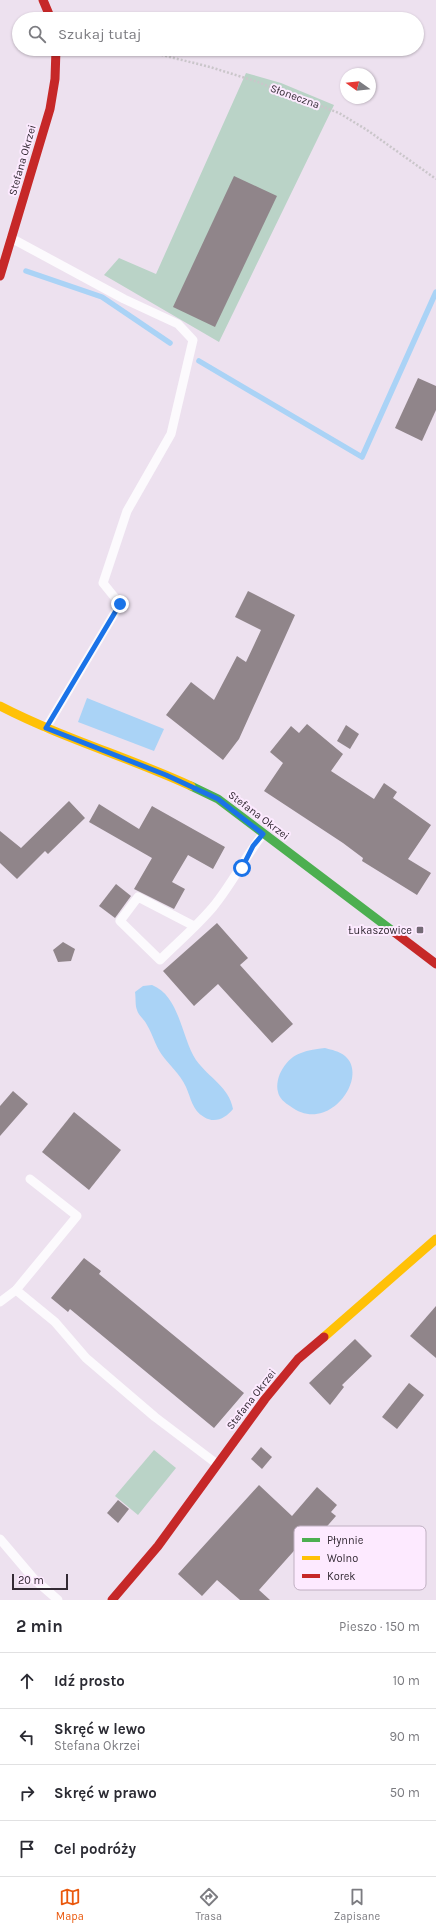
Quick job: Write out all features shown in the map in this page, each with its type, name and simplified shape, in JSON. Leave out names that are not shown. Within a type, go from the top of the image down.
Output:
[{"type":"street","points":[[43,0],[48,12]]},
{"type":"street","name":"Stefana Okrzei","points":[[0,276],[41,141],[56,73],[56,56]]},
{"type":"street","name":"Stefana Okrzei","points":[[0,706],[46,728],[166,775],[218,799],[436,964]]},
{"type":"street","name":"Stefana Okrzei","points":[[112,1600],[158,1546],[265,1399],[298,1359],[436,1239]]},
{"type":"lane","points":[[11,238],[124,299],[178,324],[193,340],[171,434],[127,511],[103,583],[120,604],[46,728]]},
{"type":"lane","points":[[194,926],[138,897],[120,921],[160,960],[194,926],[212,908],[242,868],[253,846],[263,834]]},
{"type":"lane","points":[[0,1302],[16,1290],[77,1216],[30,1179]]},
{"type":"lane","points":[[16,1290],[55,1322],[86,1358],[155,1417],[217,1464]]},
{"type":"lane","points":[[0,1539],[34,1579],[58,1600]]},
{"type":"path","name":"Słoneczna","points":[[166,56],[210,67],[248,79],[305,99],[339,113],[373,134],[436,179]]},
{"type":"green space","points":[[246,73],[281,83],[334,105],[219,342],[104,275],[119,258],[156,274]]},
{"type":"green space","points":[[154,1450],[176,1468],[138,1515],[115,1496]]},
{"type":"water","points":[[87,698],[164,729],[154,751],[78,722]]},
{"type":"water","points":[[152,985],[161,990],[169,998],[196,1060],[223,1089],[231,1101],[233,1109],[224,1117],[212,1120],[204,1117],[197,1111],[192,1104],[184,1082],[162,1055],[146,1023],[138,1012],[135,992],[143,986]]},
{"type":"water","points":[[325,1048],[343,1054],[351,1065],[352,1077],[349,1089],[341,1100],[331,1109],[318,1114],[304,1113],[288,1105],[282,1100],[278,1092],[278,1080],[283,1068],[296,1055],[307,1051]]},
{"type":"building","points":[[234,176],[277,196],[215,327],[173,307]]},
{"type":"building","points":[[418,378],[436,386],[436,410],[422,441],[395,428]]},
{"type":"building","points":[[248,591],[295,615],[239,739],[223,760],[166,715],[191,682],[214,700],[237,656],[246,662],[261,630],[235,617]]},
{"type":"building","points":[[307,724],[343,754],[331,771],[374,799],[384,783],[397,792],[393,798],[431,825],[408,859],[431,873],[417,895],[362,861],[363,858],[343,843],[264,791],[283,763],[270,752],[291,726],[299,733]]},
{"type":"building","points":[[346,725],[359,734],[350,749],[337,741]]},
{"type":"building","points":[[69,801],[85,818],[48,854],[45,851],[17,879],[0,863],[0,831],[21,848]]},
{"type":"building","points":[[99,804],[139,829],[152,806],[225,847],[213,869],[188,855],[172,882],[185,889],[174,909],[134,889],[152,858],[89,822]]},
{"type":"building","points":[[116,884],[131,896],[115,918],[99,906]]},
{"type":"building","points":[[217,923],[248,958],[240,965],[293,1024],[272,1043],[218,984],[194,1006],[163,971]]},
{"type":"building","points":[[63,942],[75,949],[71,961],[58,962],[53,950]]},
{"type":"building","points":[[13,1091],[28,1104],[0,1136],[0,1106]]},
{"type":"building","points":[[74,1112],[121,1150],[89,1190],[42,1152]]},
{"type":"building","points":[[84,1258],[101,1271],[99,1274],[244,1393],[214,1428],[70,1309],[68,1312],[51,1298]]},
{"type":"building","points":[[436,1306],[436,1358],[410,1336]]},
{"type":"building","points":[[355,1339],[372,1356],[342,1385],[344,1387],[330,1405],[309,1383]]},
{"type":"building","points":[[409,1383],[424,1395],[397,1429],[382,1417]]},
{"type":"building","points":[[261,1447],[272,1457],[262,1469],[251,1459]]},
{"type":"building","points":[[259,1485],[292,1516],[317,1487],[337,1505],[331,1512],[336,1516],[327,1526],[294,1526],[294,1551],[259,1590],[270,1600],[240,1600],[217,1580],[202,1596],[178,1574]]},
{"type":"building","points":[[118,1500],[129,1509],[118,1523],[107,1513]]},
{"type":"waterway","points":[[26,271],[102,297],[170,343]]},
{"type":"waterway","points":[[199,361],[362,457],[436,292]]},
{"type":"traffic: fast","points":[[191,786],[218,799],[394,932]]},
{"type":"traffic: slow","points":[[0,706],[47,728],[191,786]]},
{"type":"traffic: slow","points":[[324,1337],[436,1239]]},
{"type":"traffic: jam","points":[[43,0],[48,12]]},
{"type":"traffic: jam","points":[[0,276],[50,109],[55,79],[56,56]]},
{"type":"traffic: jam","points":[[394,932],[436,964]]},
{"type":"traffic: jam","points":[[112,1600],[158,1546],[265,1399],[298,1359],[324,1337]]},
{"type":"place","name":"Łukaszowice","points":[[420,930]]},
{"type":"route","points":[[120,604],[46,728],[166,775],[218,799],[263,834],[253,846],[244,861],[242,868]]}]
